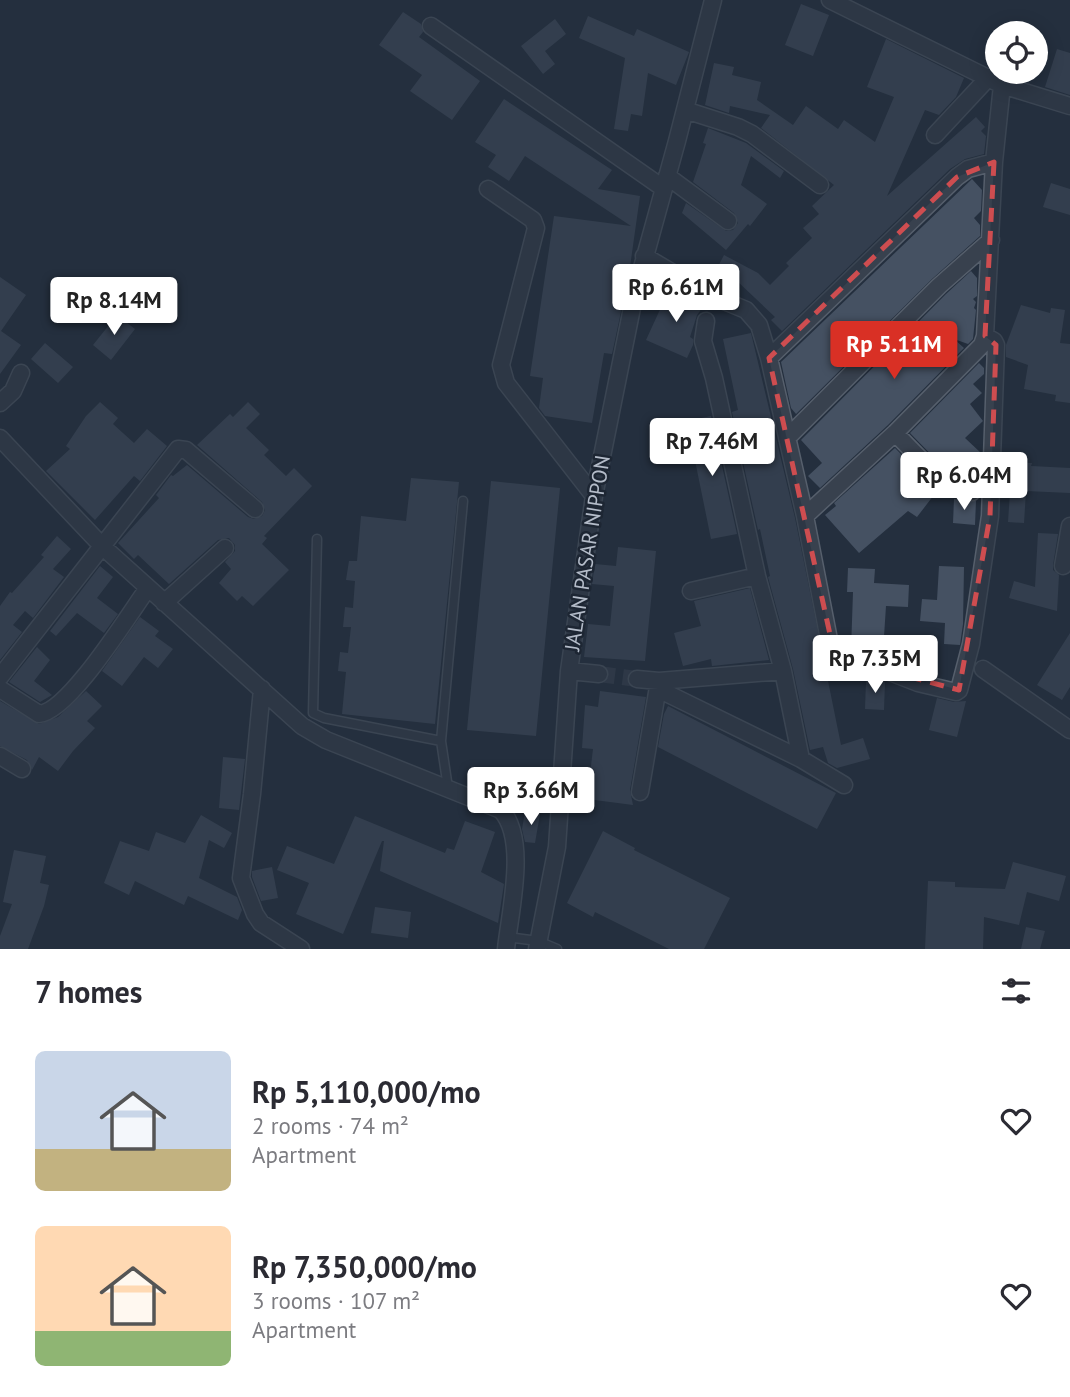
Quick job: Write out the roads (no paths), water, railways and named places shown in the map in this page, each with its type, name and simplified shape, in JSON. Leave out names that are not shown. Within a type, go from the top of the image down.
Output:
[{"type":"street","name":"JALAN PASAR NIPPON","points":[[537,945],[556,848],[569,671],[594,496],[644,256],[713,0]]},
{"type":"street","points":[[830,0],[985,76]]},
{"type":"street","points":[[431,26],[728,222]]},
{"type":"street","points":[[935,135],[992,84]]},
{"type":"street","points":[[805,516],[895,433],[977,351],[985,336],[995,162],[995,84]]},
{"type":"street","points":[[1004,84],[1070,106]]},
{"type":"street","points":[[685,110],[752,134],[820,185]]},
{"type":"street","points":[[769,358],[957,177],[968,169],[995,162]]},
{"type":"street","points":[[488,189],[533,220],[536,228],[501,365],[502,374],[506,383],[594,496]]},
{"type":"street","points":[[787,438],[939,286],[991,240]]},
{"type":"street","points":[[644,256],[712,296],[752,314],[759,325],[769,358],[805,516],[831,650],[835,657],[845,664],[882,669],[918,683],[956,692],[959,690],[971,643],[990,516],[996,345],[985,336]]},
{"type":"street","points":[[706,321],[703,341],[714,378],[757,576],[783,671],[801,759]]},
{"type":"street","points":[[0,403],[13,391],[21,373]]},
{"type":"street","points":[[895,433],[944,483],[972,492]]},
{"type":"street","points":[[0,438],[103,547],[163,603],[313,733],[448,791],[496,807],[510,822],[516,845],[507,943]]},
{"type":"street","points":[[0,677],[178,449],[186,450],[255,509]]},
{"type":"street","points":[[1063,566],[1070,526]]},
{"type":"street","points":[[163,603],[225,548]]},
{"type":"street","points":[[691,591],[757,576]]},
{"type":"street","points":[[0,689],[39,714],[65,700],[148,588]]},
{"type":"street","points":[[983,669],[1070,730]]},
{"type":"street","points":[[569,671],[598,674]]},
{"type":"street","points":[[658,685],[783,671]]},
{"type":"street","points":[[637,679],[658,685],[801,759],[844,785]]},
{"type":"street","points":[[640,792],[658,685]]},
{"type":"street","points":[[262,689],[241,878],[261,923],[301,949]]},
{"type":"street","points":[[0,756],[22,769]]},
{"type":"lane","points":[[448,791],[441,741],[463,501]]},
{"type":"lane","points":[[317,539],[313,713],[324,718],[441,741]]},
{"type":"lane","points":[[507,943],[557,949]]},
{"type":"tunnel","points":[[599,674],[637,679]]}]
